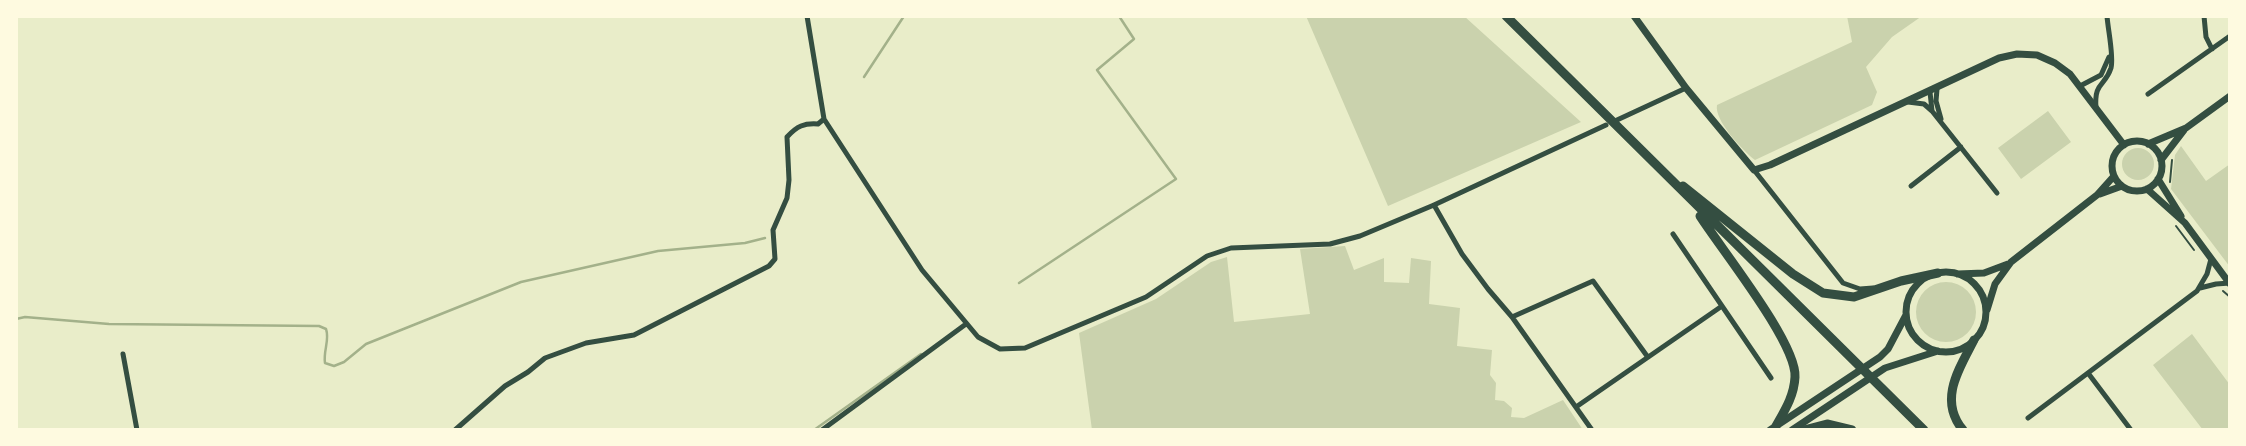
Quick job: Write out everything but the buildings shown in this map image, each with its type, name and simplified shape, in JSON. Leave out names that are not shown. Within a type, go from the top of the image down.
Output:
[{"type":"main road","points":[[1506,16],[1607,121],[1621,132],[1924,430]]},
{"type":"main road","points":[[1655,166],[1812,288],[1844,297],[1854,297],[1938,273]]},
{"type":"main road","points":[[1692,202],[1749,286],[1790,352],[1796,375],[1791,399],[1773,428]]},
{"type":"main road","points":[[1963,430],[1954,416],[1950,395],[1953,383],[1974,340]]},
{"type":"main road","points":[[1804,430],[1827,424],[1852,430]]},
{"type":"street","points":[[806,16],[824,119],[922,270],[978,337],[1000,349],[1025,348],[1146,297],[1207,256],[1231,248],[1330,244],[1360,236],[1434,205],[1607,121]]},
{"type":"street","points":[[1634,16],[1686,88],[1754,170],[1843,283],[1860,288],[1884,288]]},
{"type":"street","points":[[2096,108],[2095,94],[2100,83],[2110,71],[2112,63],[2107,16]]},
{"type":"street","points":[[2204,16],[2206,37],[2212,49]]},
{"type":"street","points":[[2148,94],[2230,36]]},
{"type":"street","points":[[1754,170],[1938,89],[1999,58],[2017,54],[2037,55],[2055,63],[2070,74],[2124,145]]},
{"type":"street","points":[[2080,86],[2101,75],[2107,65],[2110,54]]},
{"type":"street","points":[[1617,120],[1686,88]]},
{"type":"street","points":[[1938,89],[1936,101],[1943,124]]},
{"type":"street","points":[[1930,92],[1932,111]]},
{"type":"street","points":[[2148,144],[2186,128],[2230,96]]},
{"type":"street","points":[[1908,102],[1924,104],[1932,111],[1997,192]]},
{"type":"street","points":[[455,430],[505,386],[546,358],[586,343],[634,335],[769,266],[775,259],[773,230],[787,198],[789,180],[787,137],[794,129],[805,123],[818,124],[824,119]]},
{"type":"street","points":[[2161,160],[2186,128]]},
{"type":"street","points":[[2140,142],[2148,144],[2157,151],[2161,160],[2161,171],[2158,178],[2147,189],[2132,191],[2122,186],[2114,176],[2112,163],[2114,156],[2124,145],[2140,142]]},
{"type":"street","points":[[1912,186],[1961,147]]},
{"type":"street","points":[[1792,430],[1885,368],[1938,351],[1957,350],[1974,340],[1980,333],[1994,284],[2011,262],[2097,195],[2114,176]]},
{"type":"street","points":[[2158,178],[2185,223],[2230,283]]},
{"type":"street","points":[[2097,195],[2122,186]]},
{"type":"street","points":[[2147,189],[2185,223]]},
{"type":"street","points":[[1434,205],[1462,254],[1512,317],[1592,430]]},
{"type":"street","points":[[1673,234],[1771,378]]},
{"type":"street","points":[[2028,418],[2200,288],[2208,274],[2211,259]]},
{"type":"street","points":[[1773,428],[1880,357],[1888,349],[1906,314],[1909,296],[1921,281],[1938,273],[1984,273],[2011,262]]},
{"type":"street","points":[[1956,274],[1972,282],[1978,288],[1986,315]]},
{"type":"street","points":[[1512,317],[1593,281],[1647,356]]},
{"type":"street","points":[[2200,288],[2230,283]]},
{"type":"street","points":[[1576,407],[1647,356],[1722,306]]},
{"type":"street","points":[[1906,314],[1909,327],[1915,338],[1926,347],[1938,351]]},
{"type":"street","points":[[822,430],[966,324]]},
{"type":"street","points":[[123,354],[138,430]]},
{"type":"street","points":[[2088,373],[2130,430]]},
{"type":"path","points":[[2169,190],[2173,166],[2172,153]]},
{"type":"path","points":[[2173,223],[2196,253]]},
{"type":"green space","points":[[1306,16],[1464,16],[1581,122],[1388,206]]},
{"type":"green space","points":[[1847,16],[1922,16],[1892,37],[1866,67],[1877,92],[1872,105],[1755,160],[1736,142],[1724,126],[1717,111],[1717,105],[1852,42]]},
{"type":"green space","points":[[2048,111],[2071,142],[2021,179],[1998,148]]},
{"type":"green space","points":[[2181,146],[2206,181],[2230,164],[2230,267],[2171,189],[2175,155]]},
{"type":"green space","points":[[2138,148],[2144,149],[2149,153],[2153,158],[2153,170],[2149,175],[2144,179],[2138,180],[2132,179],[2127,175],[2123,170],[2122,164],[2123,158],[2127,153],[2132,149]]},
{"type":"green space","points":[[1345,246],[1354,270],[1384,258],[1384,282],[1409,283],[1411,258],[1431,261],[1429,304],[1460,308],[1457,346],[1492,350],[1490,375],[1496,383],[1495,400],[1504,401],[1512,408],[1511,417],[1524,418],[1563,400],[1583,430],[1092,430],[1079,333],[1156,299],[1211,262],[1227,257],[1234,322],[1310,314],[1300,249]]},
{"type":"green space","points":[[1940,282],[1952,282],[1963,287],[1971,295],[1976,306],[1974,324],[1963,337],[1952,342],[1940,342],[1929,337],[1921,329],[1916,318],[1916,306],[1921,295],[1929,287]]},
{"type":"green space","points":[[2192,334],[2230,385],[2230,430],[2203,430],[2153,365]]},
{"type":"waterway","points":[[864,77],[904,16]]},
{"type":"waterway","points":[[1019,283],[1176,179],[1097,70],[1134,39],[1119,16]]},
{"type":"waterway","points":[[16,319],[25,317],[109,324],[319,326],[326,329],[327,333],[325,363],[334,366],[344,362],[366,344],[521,282],[658,251],[745,243],[765,238]]},
{"type":"waterway","points":[[814,430],[921,354]]}]
